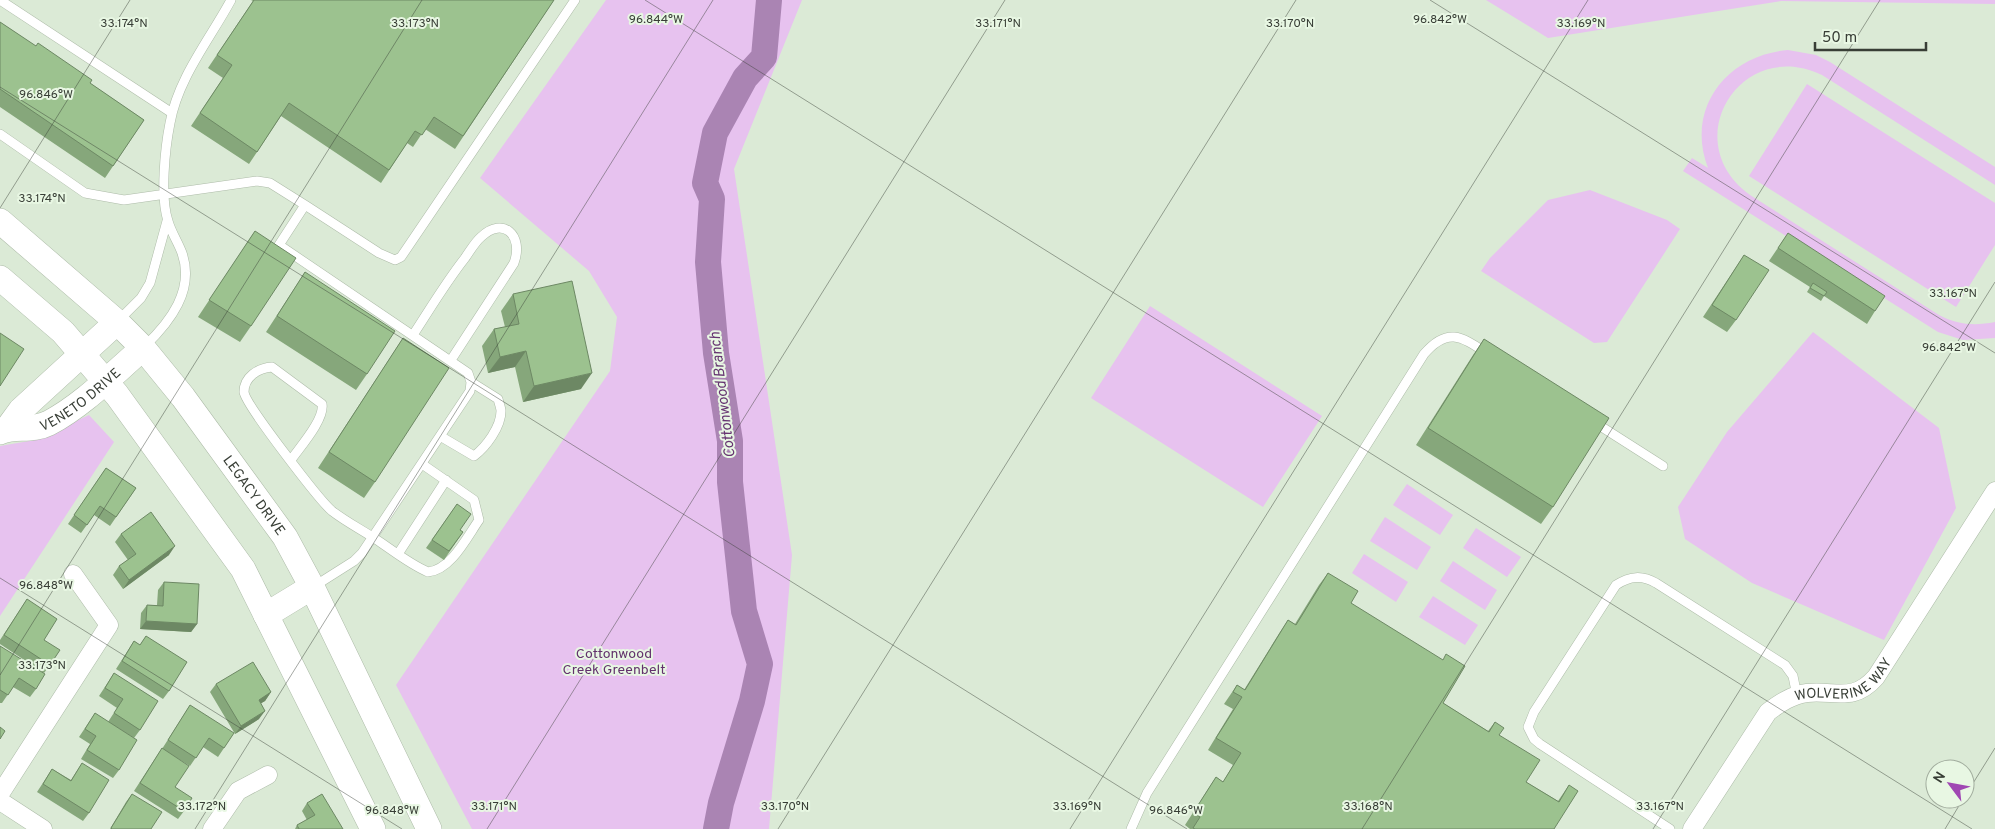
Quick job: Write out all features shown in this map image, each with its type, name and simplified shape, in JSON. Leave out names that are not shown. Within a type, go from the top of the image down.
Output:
[{"type":"main road","name":"LEGACY DRIVE","points":[[0,221],[117,322],[143,348],[183,397],[285,537],[312,587],[429,829]]},
{"type":"main road","points":[[0,278],[62,332],[105,381],[243,569],[373,829]]},
{"type":"main road","name":"VENETO DRIVE","points":[[3,430],[21,410],[117,322]]},
{"type":"main road","name":"VENETO DRIVE","points":[[3,430],[30,430],[48,423],[105,381],[143,348]]},
{"type":"main road","points":[[266,615],[312,587]]},
{"type":"street","name":"WOLVERINE WAY","points":[[1692,829],[1761,721],[1776,706],[1807,693],[1850,694],[1870,684],[1995,491]]},
{"type":"street","points":[[0,794],[109,625],[73,574]]},
{"type":"street","points":[[212,829],[238,791],[268,775]]},
{"type":"street","points":[[0,801],[43,829]]},
{"type":"lane","points":[[0,0],[172,113]]},
{"type":"lane","points":[[143,348],[168,322],[182,294],[185,262],[167,221],[165,196],[165,153],[172,113],[197,58],[231,0]]},
{"type":"lane","points":[[0,134],[85,193],[124,200],[165,196],[256,182],[270,183],[379,253],[395,260],[401,257],[576,0]]},
{"type":"lane","points":[[305,205],[279,245],[468,372],[471,382],[470,391],[354,561],[312,587]]},
{"type":"lane","points":[[117,322],[141,298],[150,283],[167,221]]},
{"type":"lane","points":[[413,334],[452,275],[482,236],[493,230],[503,229],[511,232],[516,240],[518,250],[514,263],[451,360]]},
{"type":"lane","points":[[1131,829],[1147,793],[1424,354],[1435,342],[1454,336],[1464,338],[1496,359]]},
{"type":"lane","points":[[291,460],[320,418],[324,409],[322,404],[272,367],[263,368],[255,371],[246,384],[245,398],[291,460],[327,506],[428,572],[437,571],[447,564],[480,520],[474,500],[422,464]]},
{"type":"lane","points":[[440,436],[474,456],[484,449],[492,436],[501,411],[498,400],[471,382]]},
{"type":"lane","points":[[1585,416],[1663,466]]},
{"type":"lane","points":[[398,554],[446,480]]},
{"type":"lane","points":[[1670,829],[1540,744],[1534,739],[1528,727],[1534,712],[1613,588],[1622,581],[1645,577],[1785,665],[1793,676],[1797,696]]},
{"type":"green space","name":"Cottonwood Creek Greenbelt","points":[[606,0],[802,0],[734,169],[792,555],[769,829],[472,829],[396,685],[610,371],[617,317],[589,271],[480,178]]},
{"type":"green space","points":[[1486,0],[1995,0],[1995,4],[1781,1],[1548,38]]},
{"type":"green space","points":[[1788,50],[1816,55],[1830,62],[1995,167],[1995,185],[1822,75],[1792,67],[1766,70],[1744,82],[1728,100],[1719,123],[1718,148],[1728,173],[1750,195],[1939,315],[1967,324],[1995,322],[1995,338],[1963,340],[1938,332],[1683,171],[1692,158],[1708,168],[1702,146],[1702,125],[1707,106],[1716,88],[1730,74],[1747,62],[1766,54]]},
{"type":"green space","points":[[1807,84],[1995,203],[1995,245],[1956,307],[1749,176]]},
{"type":"green space","points":[[1590,190],[1667,220],[1680,229],[1607,342],[1594,343],[1481,271],[1490,258],[1548,200]]},
{"type":"green space","points":[[1150,306],[1322,416],[1263,507],[1091,398]]},
{"type":"green space","points":[[1813,332],[1939,428],[1956,508],[1884,640],[1752,583],[1685,539],[1678,507],[1727,432]]},
{"type":"green space","points":[[89,415],[114,442],[0,616],[0,446],[35,440]]},
{"type":"green space","points":[[1407,484],[1453,515],[1440,535],[1393,505]]},
{"type":"green space","points":[[1385,517],[1431,547],[1417,570],[1370,541]]},
{"type":"green space","points":[[1476,528],[1521,557],[1507,577],[1463,548]]},
{"type":"green space","points":[[1364,554],[1408,582],[1396,602],[1352,573]]},
{"type":"green space","points":[[1453,561],[1497,590],[1485,610],[1440,581]]},
{"type":"green space","points":[[1433,596],[1478,625],[1465,645],[1419,617]]},
{"type":"building","points":[[254,0],[554,0],[463,136],[434,117],[422,135],[415,131],[389,170],[289,103],[257,152],[200,113],[232,65],[217,55]]},
{"type":"building","points":[[0,22],[36,46],[38,43],[92,80],[90,83],[144,120],[113,166],[0,89]]},
{"type":"building","points":[[255,231],[296,258],[251,326],[209,300]]},
{"type":"building","points":[[1788,233],[1885,296],[1875,311],[1778,248]]},
{"type":"building","points":[[1744,255],[1769,270],[1736,320],[1712,305]]},
{"type":"building","points":[[305,272],[395,331],[367,374],[277,316]]},
{"type":"building","points":[[572,281],[592,373],[534,386],[526,351],[500,357],[494,329],[519,324],[513,294]]},
{"type":"building","points":[[1813,283],[1827,292],[1824,296],[1810,288]]},
{"type":"building","points":[[0,333],[24,349],[0,386]]},
{"type":"building","points":[[403,338],[449,368],[375,482],[329,452]]},
{"type":"building","points":[[1484,339],[1609,418],[1553,507],[1428,428]]},
{"type":"building","points":[[106,468],[136,488],[116,517],[100,506],[87,525],[74,515]]},
{"type":"building","points":[[457,504],[471,514],[460,530],[463,532],[449,551],[432,540]]},
{"type":"building","points":[[151,512],[175,546],[129,580],[119,566],[136,554],[121,534]]},
{"type":"building","points":[[1328,573],[1358,591],[1351,603],[1443,660],[1446,654],[1465,666],[1443,703],[1489,732],[1495,722],[1504,728],[1499,735],[1540,760],[1526,782],[1559,802],[1569,785],[1578,791],[1554,829],[1193,828],[1200,817],[1193,813],[1216,777],[1223,782],[1241,753],[1216,738],[1242,697],[1233,692],[1237,685],[1245,690],[1288,620],[1296,625]]},
{"type":"building","points":[[164,582],[199,584],[197,624],[146,621],[147,605],[163,606]]},
{"type":"building","points":[[27,599],[57,619],[44,640],[60,650],[50,665],[4,635]]},
{"type":"building","points":[[146,636],[187,662],[169,691],[122,661],[134,641],[140,645]]},
{"type":"building","points":[[0,646],[45,674],[36,689],[19,678],[8,695],[0,690]]},
{"type":"building","points":[[253,662],[271,692],[259,700],[265,711],[241,726],[216,684]]},
{"type":"building","points":[[114,673],[158,701],[140,730],[114,713],[123,699],[105,688]]},
{"type":"building","points":[[190,705],[234,733],[224,748],[209,738],[196,758],[168,740]]},
{"type":"building","points":[[95,713],[137,740],[119,770],[87,750],[96,736],[85,729]]},
{"type":"building","points":[[0,727],[5,731],[0,739]]},
{"type":"building","points":[[162,748],[189,766],[175,787],[192,798],[184,811],[140,783]]},
{"type":"building","points":[[82,763],[109,780],[89,813],[43,784],[52,769],[71,781]]},
{"type":"building","points":[[132,794],[162,812],[151,829],[112,829],[111,828]]},
{"type":"building","points":[[322,794],[343,829],[299,829],[297,825],[315,815],[307,803]]},
{"type":"waterway","name":"Cottonwood Branch","points":[[716,829],[721,803],[752,701],[760,664],[744,611],[730,482],[730,441],[716,353],[708,262],[712,199],[705,183],[715,133],[745,78],[764,57],[769,0]]}]
